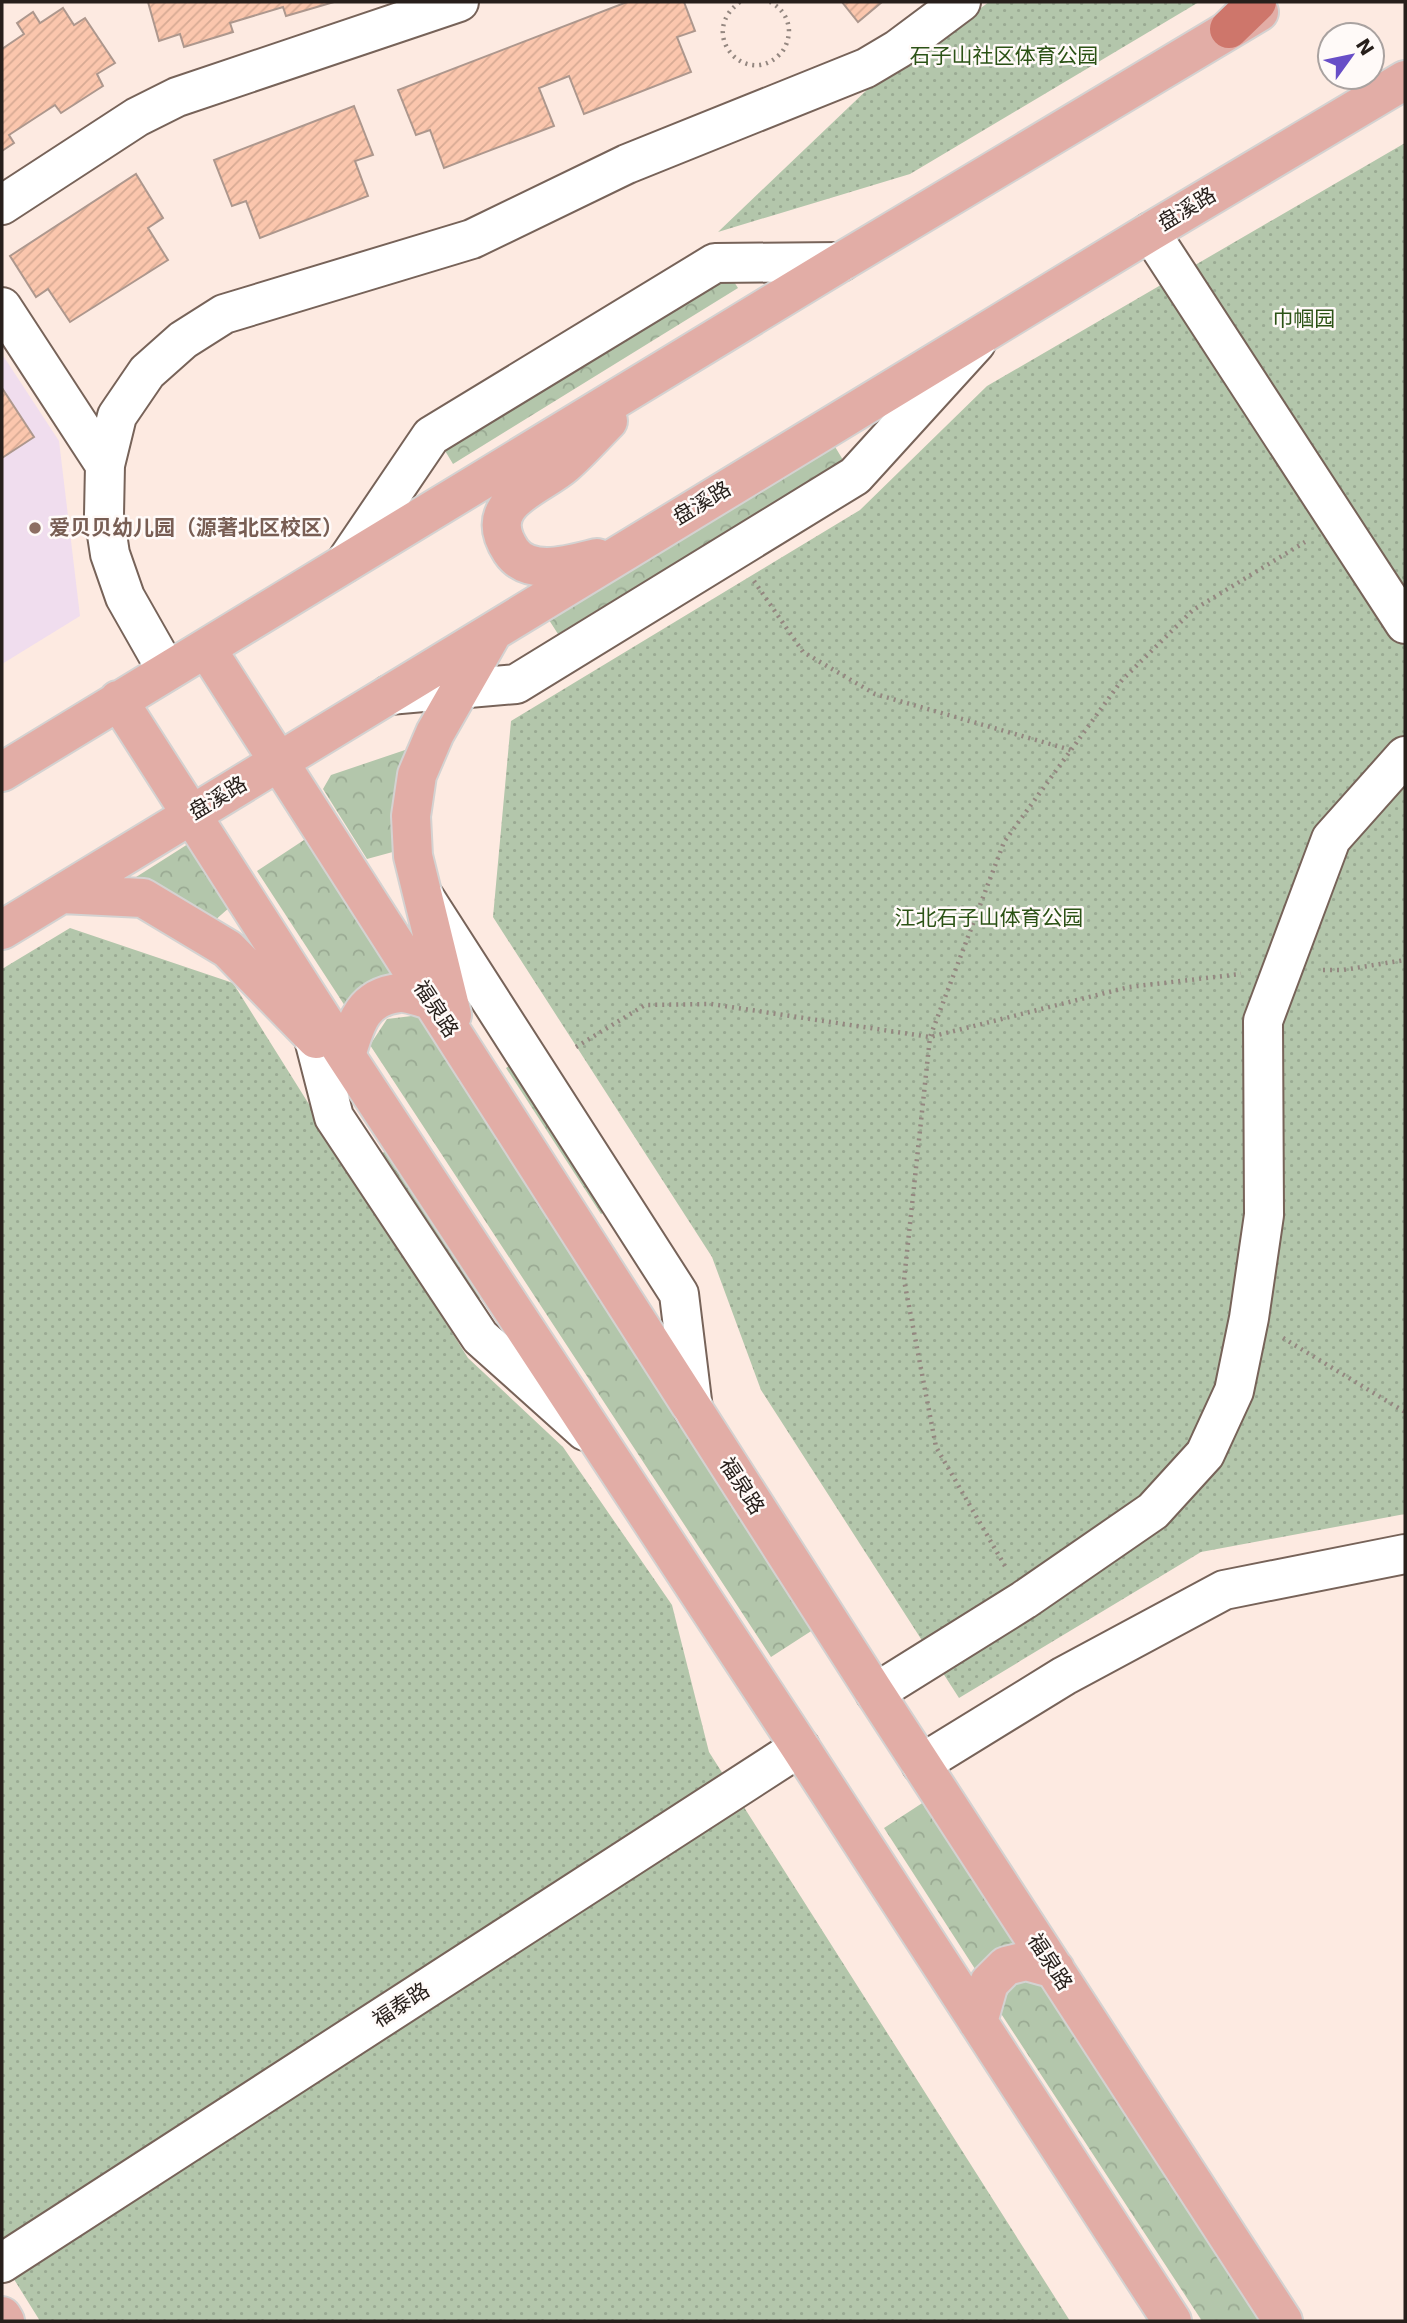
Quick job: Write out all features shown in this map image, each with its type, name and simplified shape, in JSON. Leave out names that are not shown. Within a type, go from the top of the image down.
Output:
[{"type":"highway","points":[[1229,29],[1257,2]]},
{"type":"main road","points":[[2,772],[841,262],[1276,2]]},
{"type":"main road","name":"盘溪路","points":[[2,930],[620,553],[1405,80]]},
{"type":"main road","points":[[620,553],[552,568],[530,564],[514,556],[503,539],[503,519],[514,498],[564,465],[649,380]]},
{"type":"main road","points":[[459,1044],[413,856],[411,816],[417,775],[435,733],[492,633]]},
{"type":"main road","name":"福泉路","points":[[206,648],[875,1693],[1283,2321]]},
{"type":"main road","points":[[118,701],[346,1056],[800,1747],[1172,2321]]},
{"type":"main road","points":[[62,894],[143,898],[228,949],[375,1100]]},
{"type":"main road","points":[[346,1056],[357,1020],[377,999],[401,993],[431,1000]]},
{"type":"main road","points":[[978,2022],[989,1983],[1006,1966],[1026,1962],[1055,1969]]},
{"type":"main road","points":[[2,2316],[5,2321]]},
{"type":"street","points":[[2,205],[137,117],[177,97],[459,2]]},
{"type":"street","points":[[167,671],[125,597],[110,554],[104,515],[105,465],[117,416],[147,372],[183,340],[224,314],[471,239],[627,164],[866,68],[961,2]]},
{"type":"street","points":[[1150,232],[1405,624]]},
{"type":"street","points":[[345,563],[431,436],[715,263],[841,262]]},
{"type":"street","points":[[2,307],[105,465]]},
{"type":"street","points":[[390,695],[516,684],[855,476],[987,331]]},
{"type":"street","points":[[875,1693],[1024,1600],[1153,1511],[1205,1454],[1234,1391],[1249,1318],[1264,1215],[1263,1021],[1331,839],[1405,756]]},
{"type":"street","points":[[424,895],[679,1294],[693,1409]]},
{"type":"street","points":[[299,982],[334,1117],[480,1337],[603,1447]]},
{"type":"street","points":[[921,1764],[1064,1676],[1224,1590],[1405,1554]]},
{"type":"street","name":"福泰路","points":[[2,2263],[800,1747]]},
{"type":"path","points":[[740,2],[731,8],[725,17],[723,39],[734,57],[743,63],[754,65],[765,64],[774,59],[787,43],[788,21],[782,11],[770,2]]},
{"type":"path","points":[[1024,1600],[936,1447],[904,1280],[930,1037],[1004,842],[1122,680],[1193,610],[1339,522]]},
{"type":"path","points":[[751,576],[803,652],[875,694],[1071,750]]},
{"type":"path","points":[[576,1047],[645,1005],[711,1004],[930,1037],[1129,987],[1282,969],[1343,970],[1405,960]]},
{"type":"path","points":[[1249,1318],[1405,1412]]},
{"type":"shaded area","name":"爱贝贝幼儿园（源著北区校区）","points":[[2,354],[59,441],[80,616],[2,664]]},
{"type":"green space","name":"石子山社区体育公园","points":[[989,2],[1199,2],[910,174],[718,232],[872,85]]},
{"type":"green space","name":"江北石子山体育公园","points":[[1405,143],[1405,1514],[1201,1552],[959,1698],[761,1390],[712,1257],[493,917],[511,721],[860,510],[987,386]]},
{"type":"green space","points":[[729,274],[738,288],[453,464],[444,449]]},
{"type":"green space","points":[[834,445],[843,460],[558,634],[549,620]]},
{"type":"green space","points":[[408,749],[400,850],[367,859],[323,789],[331,775]]},
{"type":"green space","points":[[307,838],[397,975],[366,983],[345,1006],[257,871]]},
{"type":"green space","points":[[188,844],[230,907],[213,922],[133,879]]},
{"type":"green space","points":[[70,928],[233,983],[468,1358],[563,1447],[672,1605],[709,1752],[1070,2321],[40,2321],[2,2260],[2,969]]},
{"type":"green space","points":[[420,1015],[819,1626],[771,1657],[370,1045],[387,1019]]},
{"type":"green space","points":[[518,1060],[613,1207],[601,1214],[506,1068]]},
{"type":"green space","points":[[387,1150],[482,1297],[470,1304],[375,1158]]},
{"type":"green space","points":[[930,1798],[1023,1942],[977,1972],[884,1828]]},
{"type":"green space","points":[[1048,1980],[1269,2321],[1202,2321],[998,2009],[1016,1981]]},
{"type":"building","points":[[148,2],[334,2],[286,16],[283,7],[230,23],[233,32],[184,47],[180,34],[159,41]]},
{"type":"building","points":[[627,2],[684,2],[695,31],[677,37],[691,72],[584,114],[569,76],[539,88],[554,126],[444,168],[430,130],[416,135],[398,90]]},
{"type":"building","points":[[842,2],[882,2],[858,22]]},
{"type":"building","points":[[63,8],[74,25],[85,18],[115,63],[97,74],[103,86],[61,113],[55,105],[9,135],[14,143],[2,151],[2,49],[24,34],[17,23],[33,12],[40,23]]},
{"type":"building","points":[[354,106],[373,155],[355,161],[368,196],[260,238],[246,201],[232,206],[214,160]]},
{"type":"building","points":[[136,174],[163,218],[148,228],[168,260],[70,322],[48,289],[36,297],[10,256]]},
{"type":"building","points":[[2,388],[34,437],[2,458]]},
{"type":"place","name":"爱贝贝幼儿园（源著北区校区）","points":[[35,528]]},
{"type":"park label","name":"巾帼园","points":[[1304,319]]}]
